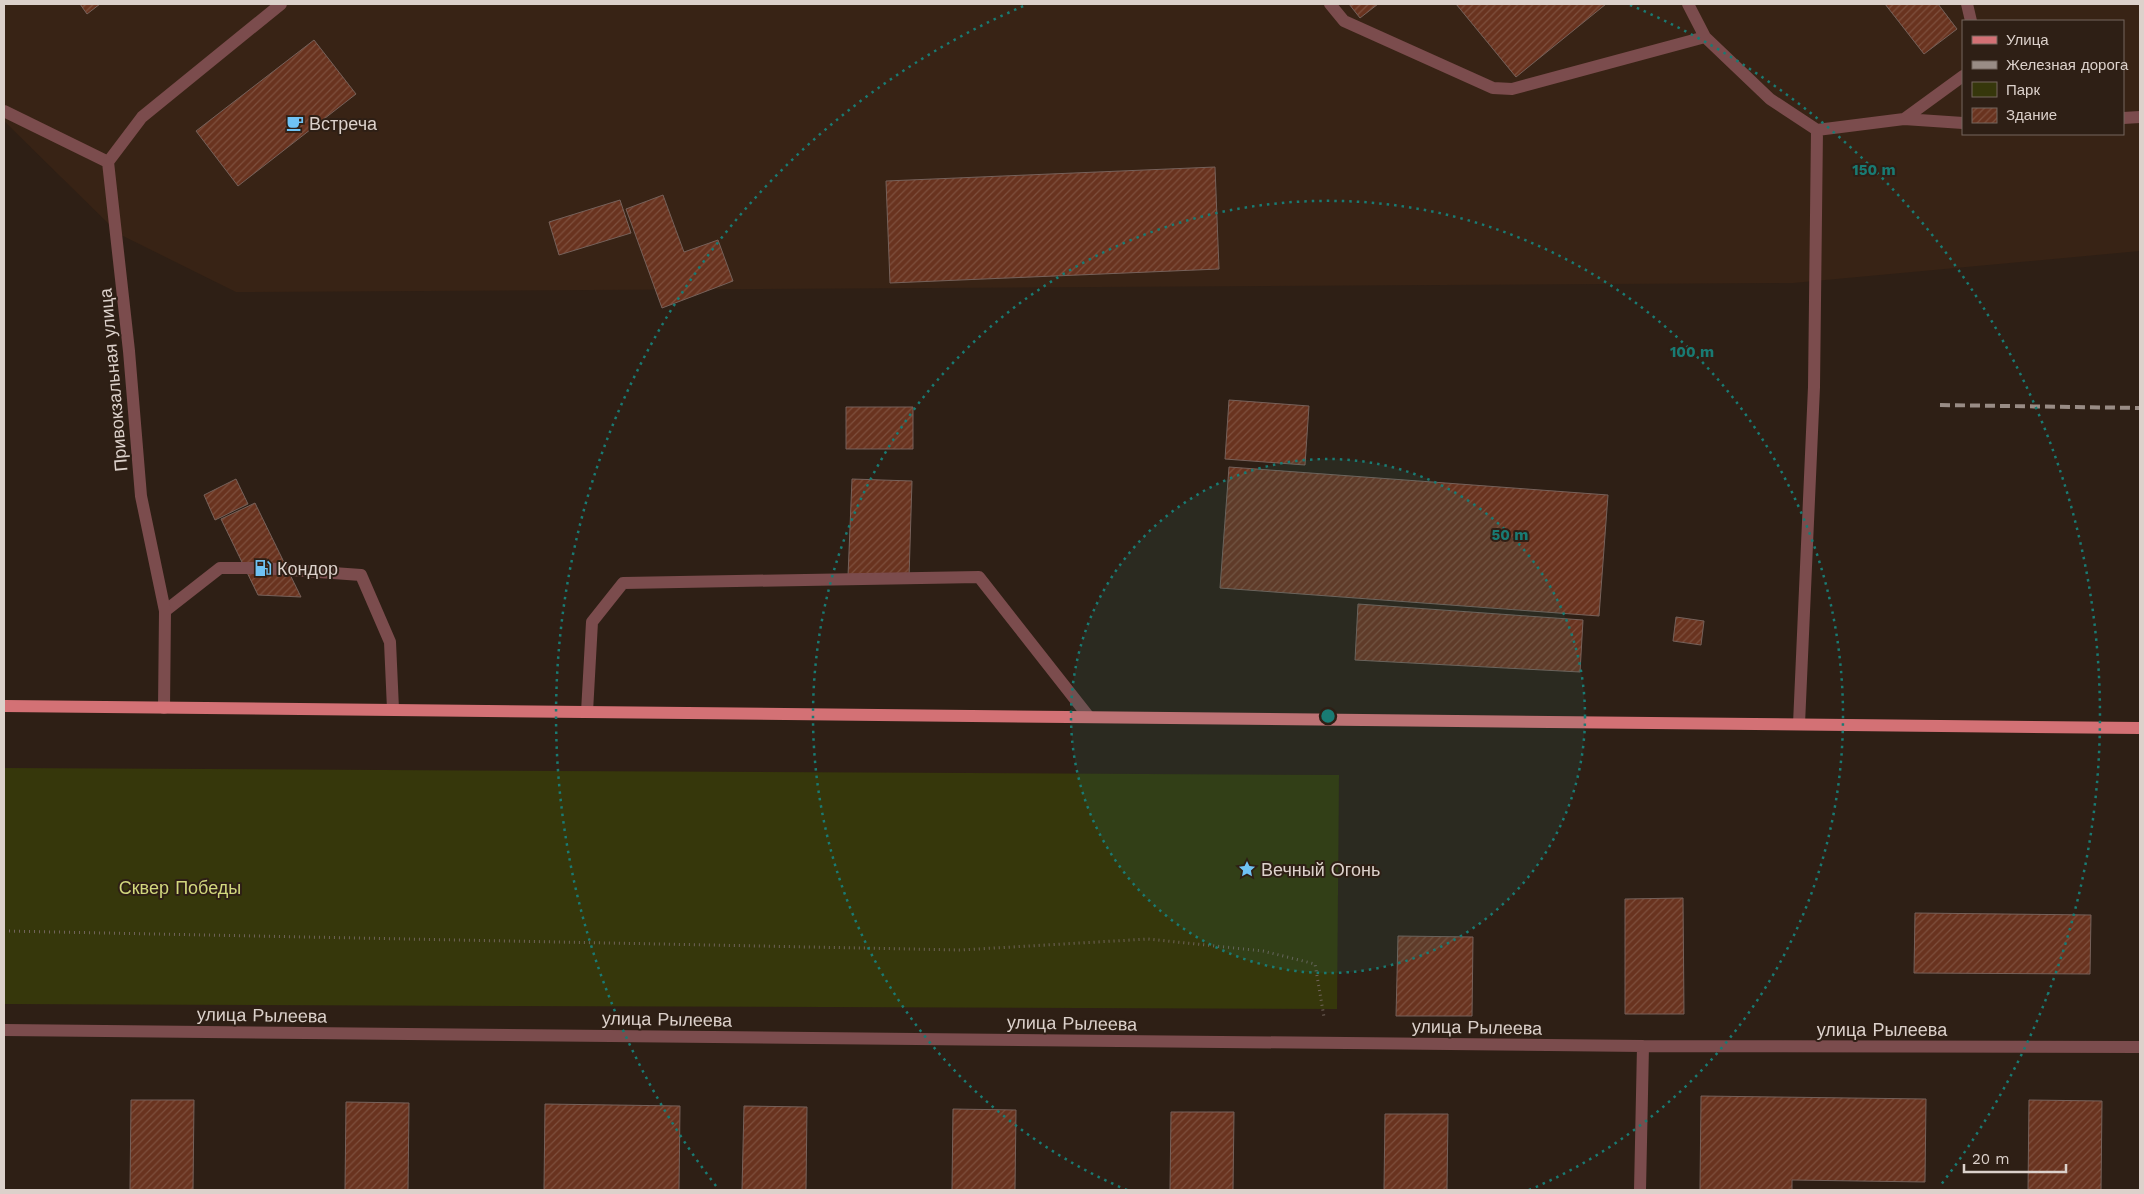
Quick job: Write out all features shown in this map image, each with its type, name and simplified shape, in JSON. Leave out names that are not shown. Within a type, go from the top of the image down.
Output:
[{"type":"main road","points":[[4,706],[2140,728]]},
{"type":"street","points":[[4,111],[108,162],[142,117],[281,4]]},
{"type":"street","points":[[1330,4],[1344,21],[1493,88],[1512,89],[1705,38]]},
{"type":"street","points":[[1688,4],[1705,38],[1770,99],[1817,130],[1904,119],[1962,122]]},
{"type":"street","points":[[1967,4],[1971,20]]},
{"type":"street","points":[[1904,119],[1962,77]]},
{"type":"street","points":[[2124,118],[2140,116]]},
{"type":"street","points":[[1798,724],[1814,388],[1817,130]]},
{"type":"street","name":"Привокзальная улица","points":[[108,162],[129,351],[141,496],[165,611],[164,708]]},
{"type":"street","points":[[165,611],[220,568],[263,568],[361,576],[390,642],[393,710]]},
{"type":"street","points":[[587,712],[592,622],[624,583],[979,577],[1089,717]]},
{"type":"street","name":"улица Рылеева","points":[[4,1030],[1643,1046],[2140,1047]]},
{"type":"street","points":[[1640,1190],[1643,1046]]},
{"type":"path","points":[[4,931],[961,950],[1148,939],[1263,951],[1315,964],[1324,1017]]},
{"type":"shaded area","points":[[4,4],[2140,4],[2140,251],[1793,283],[236,292],[119,234],[4,121]]},
{"type":"green space","name":"Сквер Победы","points":[[4,768],[1339,775],[1337,1009],[4,1004]]},
{"type":"building","points":[[80,4],[100,4],[87,14]]},
{"type":"building","points":[[1349,4],[1378,4],[1360,18]]},
{"type":"building","points":[[1456,4],[1606,4],[1516,77]]},
{"type":"building","points":[[1885,4],[1938,4],[1957,29],[1924,54]]},
{"type":"building","points":[[314,40],[356,94],[238,186],[196,131]]},
{"type":"building","points":[[1215,167],[1219,269],[890,283],[886,181]]},
{"type":"building","points":[[663,195],[684,252],[718,240],[733,281],[662,308],[626,209]]},
{"type":"building","points":[[620,200],[631,233],[559,255],[549,222]]},
{"type":"building","points":[[1229,400],[1309,406],[1305,465],[1225,459]]},
{"type":"building","points":[[846,407],[913,407],[913,449],[846,449]]},
{"type":"building","points":[[1229,467],[1608,495],[1599,616],[1220,588]]},
{"type":"building","points":[[236,479],[248,504],[215,520],[204,495]]},
{"type":"building","points":[[852,479],[912,481],[909,578],[848,576]]},
{"type":"building","points":[[255,503],[301,597],[258,595],[221,519]]},
{"type":"building","points":[[1358,604],[1583,620],[1580,672],[1355,660]]},
{"type":"building","points":[[1676,617],[1704,621],[1701,645],[1673,641]]},
{"type":"building","points":[[1683,898],[1684,1014],[1625,1014],[1625,899]]},
{"type":"building","points":[[1915,913],[2091,915],[2090,974],[1914,973]]},
{"type":"building","points":[[1398,936],[1473,937],[1472,1016],[1396,1016]]},
{"type":"building","points":[[1701,1096],[1926,1099],[1925,1182],[1792,1180],[1792,1190],[1700,1190]]},
{"type":"building","points":[[131,1100],[194,1100],[193,1190],[130,1190]]},
{"type":"building","points":[[2029,1100],[2102,1101],[2101,1190],[2028,1190]]},
{"type":"building","points":[[346,1102],[409,1103],[408,1190],[345,1190]]},
{"type":"building","points":[[545,1104],[680,1106],[679,1190],[544,1190]]},
{"type":"building","points":[[744,1106],[807,1107],[806,1190],[742,1190]]},
{"type":"building","points":[[953,1109],[1016,1110],[1015,1190],[952,1190]]},
{"type":"building","points":[[1171,1112],[1234,1112],[1233,1190],[1170,1190]]},
{"type":"building","points":[[1385,1114],[1448,1114],[1447,1190],[1384,1190]]},
{"type":"railway","points":[[1940,405],[2140,408]]},
{"type":"place","name":"Встреча","points":[[295,123]]},
{"type":"place","name":"Кондор","points":[[263,568]]},
{"type":"place","name":"Вечный Огонь","points":[[1247,869]]}]
